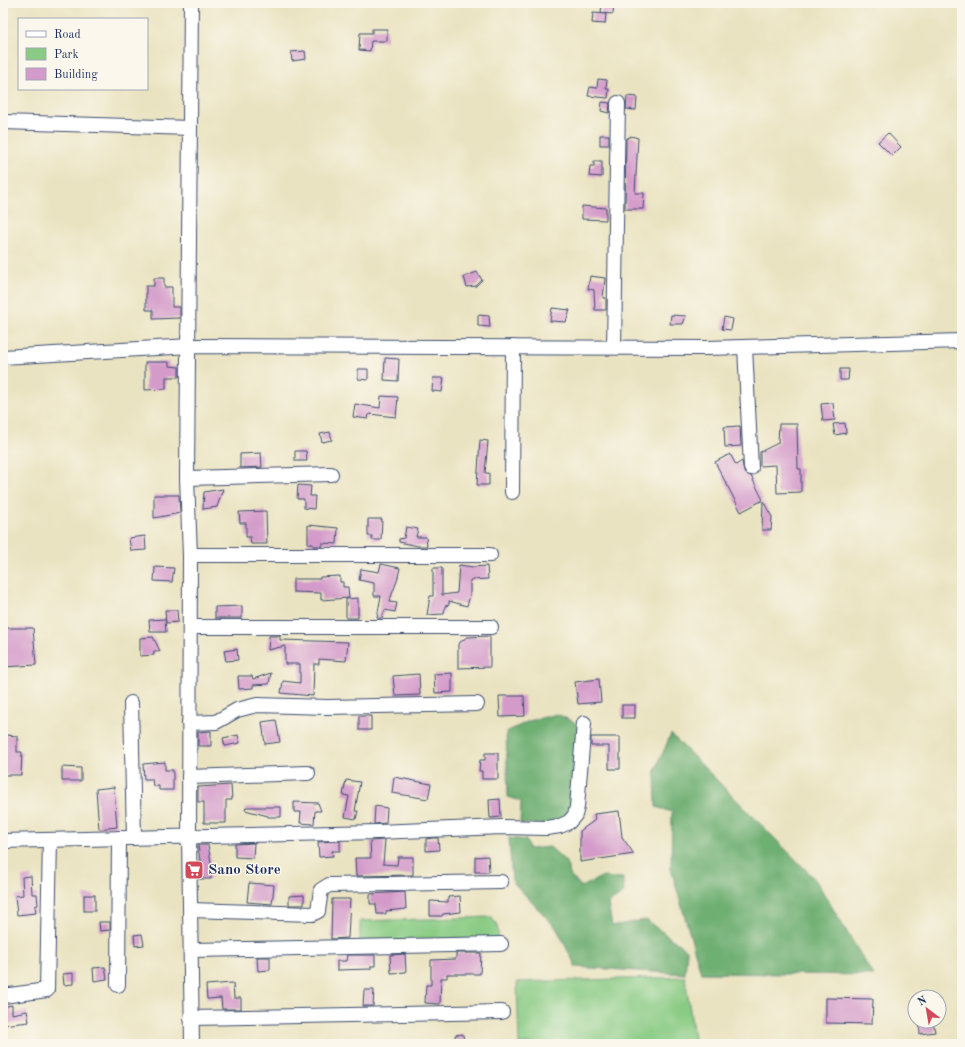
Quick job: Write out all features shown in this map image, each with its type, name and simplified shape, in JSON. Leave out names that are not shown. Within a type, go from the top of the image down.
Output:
[{"type":"street","points":[[191,3],[190,346],[187,478],[190,555],[189,836],[192,1044]]},
{"type":"street","points":[[614,347],[618,103]]},
{"type":"street","points":[[3,122],[190,128]]},
{"type":"street","points":[[3,357],[190,346],[745,347],[962,341]]},
{"type":"street","points":[[512,492],[513,347]]},
{"type":"street","points":[[745,347],[751,468]]},
{"type":"street","points":[[187,478],[331,474]]},
{"type":"street","points":[[190,555],[490,554]]},
{"type":"street","points":[[190,627],[491,627]]},
{"type":"street","points":[[131,703],[134,838]]},
{"type":"street","points":[[190,723],[216,722],[244,707],[257,705],[327,707],[477,704]]},
{"type":"street","points":[[3,841],[377,832],[502,827],[546,828],[560,826],[569,822],[575,815],[577,807],[584,723]]},
{"type":"street","points":[[189,777],[308,773]]},
{"type":"street","points":[[118,985],[119,838]]},
{"type":"street","points":[[3,996],[47,990],[50,840]]},
{"type":"street","points":[[191,910],[312,914],[318,910],[321,890],[329,885],[501,882]]},
{"type":"street","points":[[191,950],[501,944]]},
{"type":"street","points":[[191,1018],[502,1012]]},
{"type":"green space","points":[[557,714],[580,725],[571,814],[558,824],[520,824],[521,801],[508,797],[506,732],[529,721]]},
{"type":"green space","points":[[671,734],[815,879],[873,975],[701,973],[671,869],[672,812],[656,807],[655,771]]},
{"type":"green space","points":[[509,838],[526,840],[529,849],[550,847],[566,862],[571,877],[582,887],[601,877],[623,878],[624,893],[608,903],[612,926],[646,920],[687,950],[685,974],[576,967],[557,929],[512,881]]},
{"type":"green space","points":[[492,917],[494,922],[497,923],[499,942],[360,943],[360,921]]},
{"type":"green space","points":[[685,977],[695,1044],[519,1044],[517,982]]},
{"type":"building","points":[[602,3],[614,3],[613,14],[601,13]]},
{"type":"building","points":[[593,13],[606,14],[605,24],[592,23]]},
{"type":"building","points":[[372,29],[387,29],[387,41],[371,41],[370,51],[359,50],[360,33],[372,33]]},
{"type":"building","points":[[305,51],[306,59],[292,61],[291,52]]},
{"type":"building","points":[[598,79],[607,80],[606,89],[609,89],[608,98],[588,96],[590,87],[597,88]]},
{"type":"building","points":[[627,96],[637,97],[636,110],[626,109]]},
{"type":"building","points":[[602,102],[610,103],[609,113],[601,111]]},
{"type":"building","points":[[888,133],[901,147],[892,156],[878,142]]},
{"type":"building","points":[[600,135],[609,135],[609,145],[600,145]]},
{"type":"building","points":[[631,136],[638,138],[635,193],[644,193],[643,209],[625,209],[626,139]]},
{"type":"building","points":[[594,161],[602,161],[602,177],[589,176],[590,166],[594,166]]},
{"type":"building","points":[[582,206],[606,208],[606,220],[582,219]]},
{"type":"building","points":[[477,272],[482,280],[476,286],[467,287],[464,277]]},
{"type":"building","points":[[590,276],[605,278],[603,298],[606,298],[606,310],[595,310],[594,290],[588,289]]},
{"type":"building","points":[[154,278],[164,278],[164,287],[172,287],[172,307],[180,307],[180,318],[153,319],[153,310],[146,310],[146,286],[154,286]]},
{"type":"building","points":[[552,308],[570,310],[566,322],[550,321]]},
{"type":"building","points":[[478,315],[489,316],[490,327],[478,326]]},
{"type":"building","points":[[671,315],[686,316],[683,324],[670,324]]},
{"type":"building","points":[[724,317],[733,319],[731,330],[722,329]]},
{"type":"building","points":[[385,358],[399,359],[398,381],[384,380]]},
{"type":"building","points":[[145,362],[169,362],[169,366],[179,367],[179,377],[166,377],[166,389],[145,390]]},
{"type":"building","points":[[358,369],[368,369],[368,380],[358,379]]},
{"type":"building","points":[[840,369],[849,369],[848,380],[840,380]]},
{"type":"building","points":[[433,378],[444,378],[442,392],[432,391]]},
{"type":"building","points":[[381,396],[398,397],[396,417],[369,414],[368,419],[353,417],[355,404],[380,408]]},
{"type":"building","points":[[833,403],[835,420],[823,421],[821,404]]},
{"type":"building","points":[[845,423],[846,433],[835,435],[833,424]]},
{"type":"building","points":[[779,424],[797,424],[798,469],[801,469],[801,492],[777,493],[776,465],[760,466],[760,452],[778,443]]},
{"type":"building","points":[[740,426],[741,446],[725,447],[724,427]]},
{"type":"building","points":[[330,432],[332,440],[322,442],[320,434]]},
{"type":"building","points":[[480,440],[488,441],[485,473],[489,473],[489,485],[477,485]]},
{"type":"building","points":[[295,451],[306,451],[307,461],[295,461]]},
{"type":"building","points":[[261,453],[262,467],[240,468],[240,454]]},
{"type":"building","points":[[730,454],[736,465],[742,461],[744,472],[751,476],[763,500],[741,512],[715,462]]},
{"type":"building","points":[[298,485],[311,486],[310,496],[315,496],[314,509],[304,508],[304,499],[297,499]]},
{"type":"building","points":[[223,489],[217,507],[203,509],[204,492]]},
{"type":"building","points":[[154,495],[179,495],[180,513],[154,518]]},
{"type":"building","points":[[763,501],[772,517],[771,530],[762,530]]},
{"type":"building","points":[[266,511],[267,544],[251,544],[250,537],[246,537],[246,523],[240,523],[239,512]]},
{"type":"building","points":[[368,519],[382,519],[381,540],[372,540],[372,536],[368,536]]},
{"type":"building","points":[[308,525],[338,528],[337,544],[322,543],[322,546],[313,546],[313,544],[308,544]]},
{"type":"building","points":[[406,527],[418,529],[416,537],[426,537],[427,546],[418,546],[399,542],[399,539],[404,538]]},
{"type":"building","points":[[145,536],[146,550],[131,551],[129,538]]},
{"type":"building","points":[[381,564],[400,568],[389,602],[397,603],[395,612],[385,610],[382,618],[377,618],[381,596],[374,596],[374,583],[359,580],[361,569],[379,572]]},
{"type":"building","points":[[459,565],[473,567],[487,566],[488,579],[470,580],[470,595],[467,606],[449,601],[449,605],[445,606],[444,614],[427,615],[430,596],[433,596],[433,568],[442,568],[442,595],[457,593]]},
{"type":"building","points":[[155,567],[174,568],[172,582],[154,581]]},
{"type":"building","points":[[340,576],[340,582],[343,582],[343,587],[348,587],[349,598],[321,600],[321,593],[293,592],[293,579],[320,579],[320,577]]},
{"type":"building","points":[[358,598],[358,618],[346,618],[346,599]]},
{"type":"building","points":[[242,606],[242,618],[215,618],[215,607]]},
{"type":"building","points":[[165,610],[177,610],[178,622],[166,623]]},
{"type":"building","points":[[165,619],[166,632],[150,632],[149,620]]},
{"type":"building","points":[[3,628],[33,628],[36,665],[3,667]]},
{"type":"building","points":[[269,636],[280,636],[280,640],[348,642],[346,661],[319,659],[319,664],[314,664],[313,696],[281,693],[283,681],[300,683],[300,664],[285,664],[285,646],[268,650]]},
{"type":"building","points":[[490,636],[490,667],[458,668],[458,644],[467,637]]},
{"type":"building","points":[[153,637],[160,651],[154,651],[154,655],[140,656],[140,638]]},
{"type":"building","points":[[237,649],[238,660],[226,661],[224,651]]},
{"type":"building","points":[[271,673],[269,684],[253,685],[253,688],[239,689],[238,676],[252,676],[253,679]]},
{"type":"building","points":[[452,673],[452,692],[435,693],[434,674]]},
{"type":"building","points":[[419,674],[420,695],[395,696],[393,676]]},
{"type":"building","points":[[599,679],[601,702],[578,704],[575,682]]},
{"type":"building","points":[[499,696],[524,696],[525,716],[500,717]]},
{"type":"building","points":[[622,705],[635,705],[635,718],[622,718]]},
{"type":"building","points":[[359,716],[371,716],[371,730],[359,730]]},
{"type":"building","points":[[276,720],[280,742],[265,744],[262,722]]},
{"type":"building","points":[[211,731],[211,746],[198,746],[198,732]]},
{"type":"building","points":[[6,735],[17,736],[17,752],[22,752],[21,775],[3,775],[3,752],[6,752]]},
{"type":"building","points":[[238,735],[240,743],[225,746],[223,738]]},
{"type":"building","points":[[591,737],[620,737],[620,769],[609,769],[609,746],[591,746]]},
{"type":"building","points":[[485,753],[498,753],[498,779],[482,779],[482,771],[479,771],[480,760],[485,760]]},
{"type":"building","points":[[165,762],[165,770],[173,770],[173,790],[159,790],[159,786],[153,786],[152,779],[144,779],[143,764]]},
{"type":"building","points":[[62,767],[81,768],[81,781],[62,781]]},
{"type":"building","points":[[394,777],[431,784],[428,799],[392,793]]},
{"type":"building","points":[[346,780],[360,782],[355,811],[358,811],[356,819],[345,817],[349,796],[343,795]]},
{"type":"building","points":[[231,785],[232,800],[226,800],[226,823],[204,823],[204,802],[198,802],[198,787]]},
{"type":"building","points":[[114,787],[117,827],[99,829],[96,789]]},
{"type":"building","points":[[500,799],[501,817],[490,818],[489,800]]},
{"type":"building","points":[[294,802],[318,803],[321,811],[315,811],[314,824],[300,823],[301,812],[294,812]]},
{"type":"building","points":[[375,806],[387,808],[386,823],[374,824]]},
{"type":"building","points":[[246,807],[281,807],[281,817],[268,817],[245,810]]},
{"type":"building","points":[[619,811],[622,837],[634,854],[580,862],[580,831],[595,820],[594,814]]},
{"type":"building","points":[[438,838],[439,850],[426,851],[426,839]]},
{"type":"building","points":[[385,840],[383,864],[397,865],[398,857],[413,857],[413,875],[356,876],[355,858],[371,858],[370,841]]},
{"type":"building","points":[[340,841],[340,851],[332,851],[333,856],[319,857],[318,842]]},
{"type":"building","points":[[254,843],[253,858],[235,857],[235,844]]},
{"type":"building","points":[[198,845],[208,845],[211,862],[211,879],[198,879],[198,861],[200,861]]},
{"type":"building","points":[[488,856],[489,872],[475,872],[475,857]]},
{"type":"building","points":[[31,876],[32,894],[37,894],[38,905],[35,906],[36,913],[17,915],[15,896],[23,895],[22,877]]},
{"type":"building","points":[[249,883],[274,885],[272,904],[247,902]]},
{"type":"building","points":[[405,892],[406,909],[386,911],[386,914],[377,914],[376,904],[370,904],[370,894]]},
{"type":"building","points":[[84,895],[95,895],[95,911],[84,911]]},
{"type":"building","points":[[304,895],[304,905],[289,905],[289,896]]},
{"type":"building","points":[[460,896],[461,912],[443,914],[442,916],[430,916],[430,901],[448,902],[448,897]]},
{"type":"building","points":[[332,899],[350,899],[348,938],[331,939]]},
{"type":"building","points":[[99,922],[110,922],[110,930],[100,931]]},
{"type":"building","points":[[142,934],[144,945],[135,946],[134,935]]},
{"type":"building","points":[[456,953],[481,953],[480,974],[447,974],[447,978],[441,978],[440,1004],[425,1003],[426,985],[431,985],[431,960],[456,959]]},
{"type":"building","points":[[405,954],[406,972],[391,973],[390,955]]},
{"type":"building","points":[[347,955],[375,955],[375,966],[371,966],[371,969],[337,970],[337,961],[346,961]]},
{"type":"building","points":[[257,957],[270,957],[270,970],[258,971]]},
{"type":"building","points":[[105,967],[107,979],[94,981],[93,968]]},
{"type":"building","points":[[73,973],[73,984],[64,985],[63,974]]},
{"type":"building","points":[[233,983],[234,998],[241,998],[241,1009],[222,1009],[221,998],[207,999],[206,985]]},
{"type":"building","points":[[364,990],[374,990],[373,1006],[363,1006]]},
{"type":"building","points":[[826,998],[873,999],[872,1024],[826,1023]]},
{"type":"building","points":[[12,1005],[12,1014],[27,1011],[29,1022],[3,1025],[3,1007]]},
{"type":"building","points":[[920,1029],[934,1029],[935,1032],[920,1034]]},
{"type":"building","points":[[463,1034],[464,1042],[456,1043],[455,1035]]},
{"type":"place","name":"Sano Store","points":[[194,870]]}]
